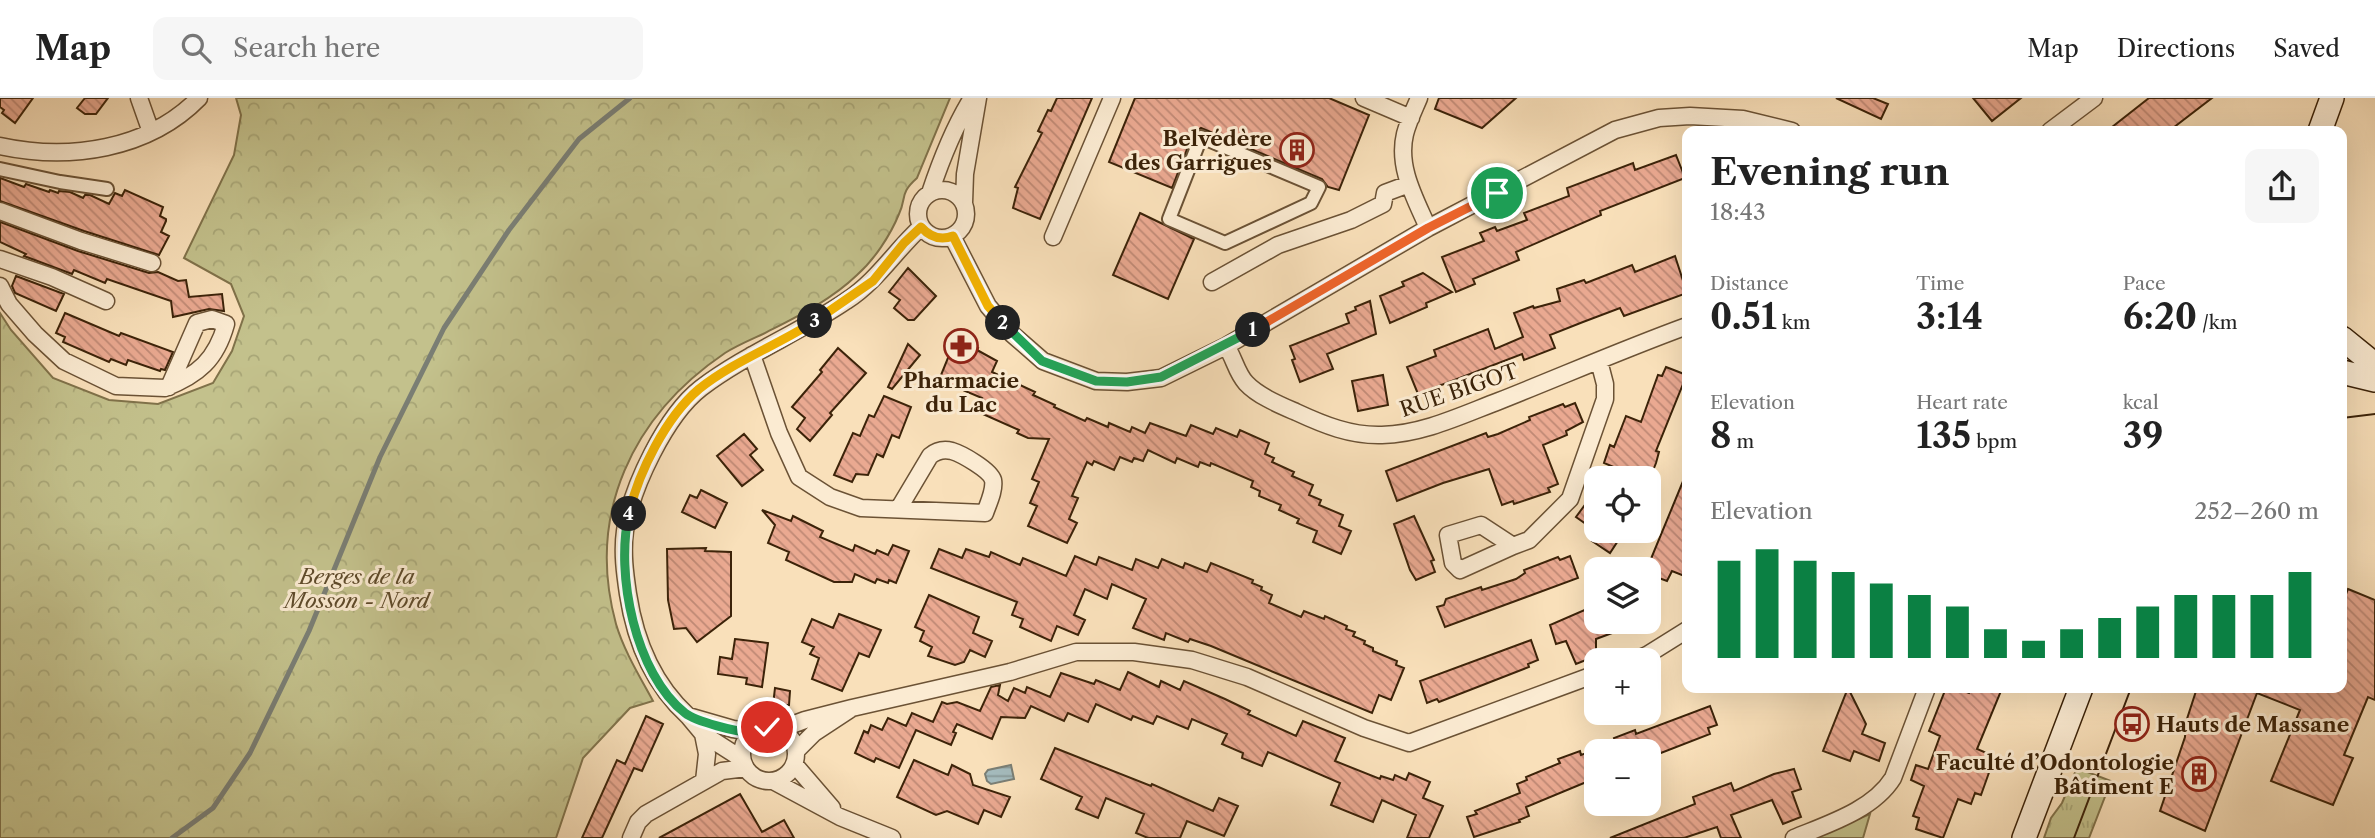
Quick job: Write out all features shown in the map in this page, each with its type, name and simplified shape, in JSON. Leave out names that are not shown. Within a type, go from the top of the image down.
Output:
[{"type":"main road","points":[[2322,126],[2332,98]]},
{"type":"main road","points":[[2347,343],[2373,367]]},
{"type":"main road","points":[[2347,353],[2373,367]]},
{"type":"main road","points":[[2347,373],[2373,367]]},
{"type":"main road","points":[[2024,838],[2079,693]]},
{"type":"street","points":[[139,98],[151,132]]},
{"type":"street","points":[[0,146],[25,152],[80,152],[121,144],[151,132],[175,118],[199,98]]},
{"type":"street","points":[[972,98],[949,144],[930,193],[920,204],[918,219],[921,227],[938,239],[958,233],[965,222],[965,174],[978,98]]},
{"type":"street","points":[[1053,237],[1112,98]]},
{"type":"street","points":[[1364,98],[1411,118]]},
{"type":"street","points":[[1419,98],[1405,134],[1403,150],[1405,173],[1428,228]]},
{"type":"street","points":[[2057,126],[2094,98]]},
{"type":"street","points":[[953,236],[988,306],[1012,334],[1042,361],[1096,381],[1127,382],[1161,377],[1226,345],[1428,228],[1604,135],[1642,121],[1679,117],[1713,116],[1772,126]]},
{"type":"street","points":[[1201,137],[1319,187],[1311,203],[1224,243],[1169,219],[1201,137]]},
{"type":"street","points":[[0,169],[107,189]]},
{"type":"street","points":[[1212,282],[1278,245],[1351,220],[1383,204],[1385,193],[1409,184]]},
{"type":"street","points":[[930,193],[946,190],[964,203]]},
{"type":"street","points":[[0,211],[81,241],[152,263]]},
{"type":"street","points":[[892,838],[840,817],[773,781],[757,778],[744,763],[704,734],[676,705],[656,679],[632,616],[625,572],[625,532],[639,482],[653,450],[674,418],[698,390],[752,355],[801,330],[856,294],[873,281],[921,227]]},
{"type":"street","points":[[0,259],[52,277],[106,301]]},
{"type":"street","points":[[0,286],[9,304],[64,361],[116,386],[169,387]]},
{"type":"street","name":"RUE BIGOT","points":[[1226,345],[1246,383],[1286,407],[1339,430],[1366,434],[1400,433],[1444,422],[1682,328]]},
{"type":"street","points":[[752,355],[779,433],[799,477],[830,497],[861,508],[985,513],[993,481],[984,469],[952,451],[939,451],[930,456],[899,508]]},
{"type":"street","points":[[1513,546],[1529,540],[1570,499],[1605,399],[1605,384],[1599,361]]},
{"type":"street","points":[[1658,648],[1682,633]]},
{"type":"street","points":[[744,763],[744,744],[754,732],[767,727],[781,729],[805,720],[1010,671],[1076,652],[1134,652],[1192,660],[1247,677],[1364,728],[1409,743],[1584,678]]},
{"type":"street","points":[[1794,838],[1856,810],[1886,789],[1893,778],[1925,693]]},
{"type":"street","points":[[773,781],[786,776],[814,733],[852,708]]},
{"type":"street","points":[[688,716],[754,732]]},
{"type":"street","points":[[781,729],[794,742],[796,758],[840,817]]},
{"type":"street","points":[[704,734],[707,754],[704,781]]},
{"type":"street","points":[[631,838],[641,818],[722,771],[744,763]]},
{"type":"green space","name":"Berges de la Mosson - Nord","points":[[236,98],[950,98],[917,178],[906,192],[895,222],[881,247],[863,269],[824,301],[738,345],[692,378],[665,406],[642,437],[624,471],[613,507],[607,544],[608,583],[619,634],[653,701],[630,708],[583,758],[556,838],[0,838],[0,313],[11,330],[53,378],[109,400],[158,404],[213,383],[232,351],[244,316],[231,284],[184,258],[234,155],[241,115]]},
{"type":"green space","points":[[2077,768],[2111,781],[2089,838],[2044,838],[2051,818],[2062,803]]},
{"type":"green space","points":[[1870,814],[1863,838],[1813,838]]},
{"type":"shaded area","points":[[1011,765],[1014,779],[991,784],[987,781],[985,774],[988,770]]},
{"type":"building","points":[[0,98],[33,98],[15,123],[2,113],[4,110],[0,107]]},
{"type":"building","points":[[85,98],[108,98],[96,114],[85,114],[77,108]]},
{"type":"building","points":[[1057,98],[1092,98],[1040,219],[1013,208],[1018,188],[1015,187],[1042,133],[1038,131]]},
{"type":"building","name":"Belvédère des Garrigues","points":[[1135,98],[1329,98],[1369,115],[1339,190],[1328,187],[1322,179],[1201,128],[1193,134],[1172,188],[1109,162]]},
{"type":"building","points":[[1439,98],[1516,98],[1482,128],[1435,109]]},
{"type":"building","points":[[1836,98],[1873,98],[1888,104],[1881,119]]},
{"type":"building","points":[[1973,98],[2021,98],[1992,121]]},
{"type":"building","points":[[2149,98],[2212,98],[2176,126],[2113,126]]},
{"type":"building","points":[[1676,155],[1682,170],[1682,179],[1600,211],[1601,215],[1516,252],[1519,260],[1473,279],[1475,284],[1456,292],[1442,257],[1484,241],[1480,233],[1495,227],[1497,231],[1527,220],[1524,213],[1569,196],[1567,188],[1633,163],[1635,170]]},
{"type":"building","points":[[0,178],[49,192],[70,192],[83,198],[90,195],[109,204],[115,193],[122,196],[125,190],[163,207],[160,216],[166,221],[161,232],[169,236],[159,255],[84,231],[0,201]]},
{"type":"building","points":[[1140,213],[1194,239],[1168,299],[1113,275]]},
{"type":"building","points":[[0,222],[78,251],[149,273],[158,272],[178,281],[186,280],[189,297],[222,294],[224,311],[209,309],[173,317],[171,301],[107,279],[105,283],[74,270],[72,274],[24,256],[26,254],[0,242]]},
{"type":"building","points":[[1675,256],[1682,278],[1682,295],[1624,316],[1620,308],[1550,335],[1555,348],[1524,360],[1522,354],[1418,394],[1407,367],[1436,356],[1434,350],[1488,329],[1495,349],[1523,337],[1514,313],[1560,301],[1557,289],[1584,280],[1586,283],[1632,265],[1635,272]]},
{"type":"building","points":[[908,268],[936,296],[914,320],[908,320],[894,308],[900,300],[889,292]]},
{"type":"building","points":[[1423,273],[1452,292],[1426,303],[1427,307],[1390,323],[1380,296],[1404,286],[1402,282]]},
{"type":"building","points":[[16,276],[64,294],[56,311],[15,293],[12,286]]},
{"type":"building","points":[[1370,301],[1376,334],[1327,354],[1333,369],[1300,382],[1290,346],[1349,323],[1346,314]]},
{"type":"building","points":[[65,313],[119,336],[121,333],[173,352],[165,370],[160,371],[128,360],[126,365],[111,359],[109,362],[63,342],[65,337],[56,333]]},
{"type":"building","points":[[956,338],[997,361],[992,372],[1035,392],[1033,395],[1085,421],[1087,418],[1108,427],[1109,423],[1130,432],[1132,427],[1145,433],[1150,423],[1186,436],[1191,425],[1213,434],[1216,428],[1237,437],[1240,430],[1269,443],[1265,454],[1274,458],[1272,462],[1294,472],[1292,476],[1313,485],[1309,495],[1321,500],[1319,505],[1343,515],[1339,526],[1351,531],[1341,554],[1313,542],[1317,531],[1297,523],[1299,519],[1279,510],[1281,505],[1259,496],[1260,491],[1251,487],[1253,481],[1211,463],[1210,466],[1200,462],[1198,467],[1177,458],[1175,463],[1148,450],[1143,461],[1134,458],[1132,462],[1120,457],[1114,470],[1094,461],[1092,465],[1087,462],[1072,496],[1078,498],[1069,519],[1077,523],[1067,543],[1028,526],[1037,506],[1030,503],[1039,482],[1032,479],[1049,439],[1028,438],[1017,433],[1019,430],[976,411],[982,398],[939,380]]},
{"type":"building","points":[[908,344],[920,355],[892,389],[888,387]]},
{"type":"building","points":[[838,348],[866,373],[830,413],[832,415],[810,441],[797,429],[805,418],[792,407],[822,372],[820,370]]},
{"type":"building","points":[[1666,367],[1682,373],[1682,386],[1656,451],[1659,452],[1655,466],[1611,466],[1604,463],[1610,445],[1614,447],[1626,416],[1641,422],[1658,375],[1662,376]]},
{"type":"building","points":[[1383,375],[1388,405],[1358,411],[1352,381]]},
{"type":"building","points":[[884,396],[911,407],[899,438],[892,435],[883,457],[877,454],[868,475],[856,474],[852,482],[834,475],[853,433],[860,436],[869,415],[874,417]]},
{"type":"building","points":[[1575,403],[1583,422],[1566,431],[1567,435],[1543,445],[1558,484],[1548,488],[1550,492],[1514,504],[1513,501],[1502,505],[1489,469],[1397,501],[1386,471],[1486,433],[1488,437],[1498,434],[1530,420],[1529,417],[1563,404],[1565,407]]},
{"type":"building","points":[[744,434],[757,449],[750,455],[763,470],[742,486],[717,456]]},
{"type":"building","points":[[1682,484],[1682,575],[1672,571],[1667,581],[1661,579],[1661,557],[1652,557],[1658,543],[1661,543],[1661,535]]},
{"type":"building","points":[[701,490],[727,503],[715,528],[682,512],[690,495],[697,498]]},
{"type":"building","points":[[1584,506],[1584,523],[1576,517]]},
{"type":"building","points":[[762,510],[791,521],[793,516],[823,531],[820,537],[853,551],[855,545],[875,554],[877,550],[888,555],[893,545],[909,551],[896,583],[877,579],[875,583],[855,574],[852,582],[834,582],[786,560],[789,552],[768,543],[775,525]]},
{"type":"building","points":[[1414,516],[1434,560],[1431,561],[1435,572],[1416,580],[1394,524]]},
{"type":"building","points":[[1595,543],[1617,543],[1610,553]]},
{"type":"building","points":[[706,548],[705,551],[731,552],[731,616],[697,642],[686,628],[674,629],[668,600],[667,549]]},
{"type":"building","points":[[939,549],[962,558],[966,549],[989,557],[991,552],[1020,565],[1023,558],[1066,576],[1075,556],[1096,565],[1099,557],[1132,570],[1136,559],[1158,568],[1162,559],[1183,568],[1185,563],[1207,572],[1211,563],[1253,580],[1252,583],[1272,595],[1269,603],[1301,617],[1304,611],[1324,619],[1325,616],[1347,626],[1346,629],[1355,632],[1353,636],[1365,641],[1364,644],[1373,648],[1373,651],[1397,661],[1396,665],[1404,668],[1391,700],[1379,695],[1372,713],[1211,646],[1190,639],[1188,642],[1166,633],[1164,640],[1133,628],[1146,599],[1112,584],[1107,599],[1085,589],[1074,615],[1085,620],[1078,635],[1057,626],[1051,641],[1020,627],[1023,619],[1012,615],[1017,602],[931,568]]},
{"type":"building","points":[[1570,556],[1578,578],[1445,627],[1437,607],[1444,605],[1446,599],[1516,579],[1525,573],[1524,570],[1558,557],[1560,560]]},
{"type":"building","points":[[2348,589],[2375,600],[2375,700],[2368,697],[2344,755],[2353,758],[2333,805],[2271,781],[2300,710],[2257,693],[2347,693]]},
{"type":"building","points":[[929,595],[979,617],[973,633],[992,641],[985,657],[970,650],[964,662],[955,665],[928,656],[932,647],[920,641],[924,631],[915,627]]},
{"type":"building","points":[[1584,610],[1584,634],[1609,634],[1596,639],[1596,648],[1584,648],[1584,661],[1576,664],[1566,641],[1556,644],[1550,625]]},
{"type":"building","points":[[839,614],[881,630],[869,657],[859,653],[842,691],[812,679],[819,658],[810,654],[814,647],[802,642],[812,619],[833,628]]},
{"type":"building","points":[[735,639],[768,643],[762,687],[746,684],[747,678],[718,674],[720,657],[732,659]]},
{"type":"building","points":[[1531,640],[1538,660],[1528,664],[1529,667],[1439,702],[1437,699],[1427,703],[1420,681]]},
{"type":"building","points":[[1128,672],[1159,687],[1161,681],[1180,690],[1184,681],[1250,711],[1248,714],[1296,736],[1303,721],[1345,738],[1335,761],[1380,779],[1381,776],[1393,780],[1395,775],[1406,780],[1409,773],[1430,782],[1423,798],[1443,806],[1429,838],[1407,838],[1416,815],[1382,800],[1373,822],[1331,805],[1340,783],[1268,752],[1262,766],[1242,758],[1243,753],[1222,744],[1227,734],[1192,719],[1188,729],[1157,716],[1153,724],[1133,716],[1131,720],[1096,704],[1088,722],[1068,713],[1064,721],[1031,706],[1025,718],[1001,717],[992,739],[957,724],[951,745],[916,730],[899,768],[876,758],[874,762],[855,753],[864,731],[868,733],[871,725],[882,730],[888,718],[906,726],[912,713],[933,722],[942,702],[957,702],[980,711],[991,687],[1000,685],[998,695],[1008,701],[1014,688],[1025,693],[1027,687],[1050,697],[1061,673],[1094,684],[1096,680],[1120,690]]},
{"type":"building","points":[[775,688],[790,691],[789,705],[773,705]]},
{"type":"building","points":[[1846,693],[1850,693],[1866,724],[1862,734],[1885,743],[1879,761],[1854,751],[1850,761],[1823,751]]},
{"type":"building","points":[[1944,693],[2000,693],[1977,749],[1989,754],[1985,765],[1991,767],[1981,795],[1975,793],[1971,804],[1958,799],[1943,838],[1916,829],[1919,818],[1913,816],[1924,786],[1911,780],[1916,765],[1928,769],[1940,736],[1929,731]]},
{"type":"building","points":[[2195,693],[2257,693],[2205,831],[2160,811],[2185,737],[2186,722]]},
{"type":"building","points":[[1710,706],[1717,725],[1708,728],[1710,734],[1661,753],[1661,739],[1614,738],[1635,730],[1636,734]]},
{"type":"building","points":[[646,716],[663,724],[642,771],[634,768],[602,838],[582,838],[617,760],[625,764]]},
{"type":"building","points":[[1055,748],[1151,786],[1152,784],[1213,811],[1219,798],[1238,806],[1224,836],[1187,821],[1180,838],[1148,838],[1136,833],[1144,814],[1106,798],[1098,818],[1076,809],[1082,797],[1041,779]]},
{"type":"building","points":[[1580,751],[1581,755],[1584,754],[1584,783],[1526,807],[1529,816],[1519,820],[1520,822],[1474,837],[1467,817],[1477,814],[1475,811],[1520,793],[1517,784],[1527,780],[1526,777],[1560,763],[1558,759]]},
{"type":"building","points":[[914,760],[948,775],[952,765],[970,774],[973,785],[1010,797],[1001,817],[984,810],[978,824],[947,811],[936,815],[897,797]]},
{"type":"building","points":[[1794,769],[1801,789],[1792,792],[1801,817],[1783,824],[1772,800],[1731,815],[1741,838],[1721,838],[1717,827],[1684,838],[1610,838],[1695,804],[1693,797],[1731,783],[1734,791],[1774,774]]},
{"type":"building","points":[[740,794],[762,832],[784,820],[794,838],[659,838]]},
{"type":"waterway","points":[[172,838],[213,808],[250,753],[309,631],[380,457],[444,328],[509,230],[579,139],[630,98]]},
{"type":"tram line","points":[[2347,417],[2375,414]]},
{"type":"tram line","points":[[2074,838],[2129,693]]},
{"type":"place","name":"Belvédère des Garrigues","points":[[1297,150]]},
{"type":"place","name":"Pharmacie du Lac","points":[[961,346]]},
{"type":"place","name":"Hauts de Massane","points":[[2132,724]]},
{"type":"place","name":"Faculté d’Odontologie Bâtiment E","points":[[2199,774]]},
{"type":"route","points":[[767,727],[754,732],[688,716],[656,679],[632,616],[625,572],[625,532],[634,493],[653,450],[674,418],[698,390],[752,355],[801,330],[848,300],[873,281],[921,227],[938,239],[953,236],[988,306],[1012,334],[1042,361],[1096,381],[1127,382],[1161,377],[1226,345],[1428,228],[1497,193]]}]
